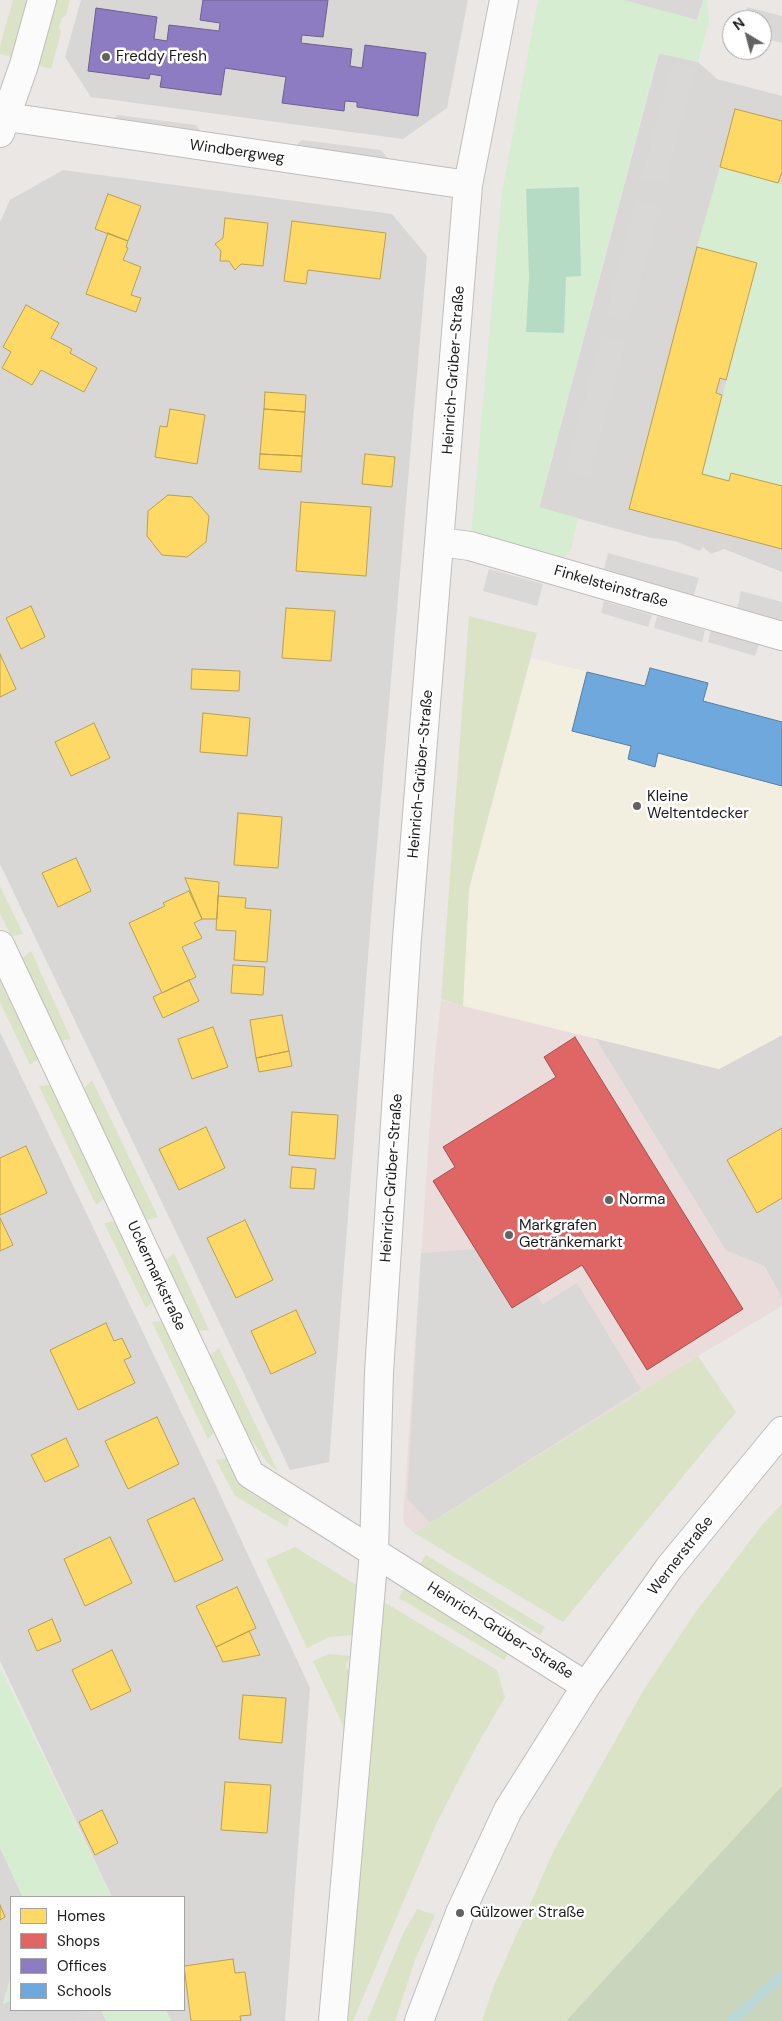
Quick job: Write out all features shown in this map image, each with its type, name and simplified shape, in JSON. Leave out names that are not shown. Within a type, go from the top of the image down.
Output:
[{"type":"street","points":[[3,125],[24,65],[42,0]]},
{"type":"street","name":"Heinrich-Grüber-Straße","points":[[333,2021],[374,1552],[379,1372],[407,938],[468,186],[504,0]]},
{"type":"street","name":"Windbergweg","points":[[3,125],[468,186]]},
{"type":"street","name":"Finkelsteinstraße","points":[[440,542],[470,546],[782,636]]},
{"type":"street","name":"Uckermarkstraße","points":[[0,945],[250,1474],[374,1552]]},
{"type":"street","name":"Wernerstraße","points":[[586,1686],[669,1568],[782,1431]]},
{"type":"street","name":"Heinrich-Grüber-Straße","points":[[374,1552],[586,1686],[508,1810],[460,1913],[420,2021]]},
{"type":"shaded area","points":[[81,0],[468,0],[447,108],[403,139],[91,97],[65,57]]},
{"type":"shaded area","points":[[624,0],[703,0],[697,20]]},
{"type":"shaded area","points":[[747,7],[759,10],[746,10]]},
{"type":"shaded area","points":[[772,13],[782,16],[782,43],[772,40]]},
{"type":"shaded area","points":[[659,53],[698,62],[717,79],[782,96],[782,572],[724,549],[711,554],[703,547],[700,551],[675,541],[651,538],[539,508]]},
{"type":"shaded area","points":[[673,62],[695,68],[665,183],[642,178]]},
{"type":"shaded area","points":[[118,115],[196,125],[205,137],[106,124]]},
{"type":"shaded area","points":[[302,140],[381,150],[391,162],[292,149]]},
{"type":"shaded area","points":[[63,170],[392,214],[427,256],[373,892],[329,1462],[290,1470],[0,864],[0,222],[10,200]]},
{"type":"shaded area","points":[[636,201],[660,207],[629,321],[606,315]]},
{"type":"shaded area","points":[[602,336],[625,343],[589,476],[566,469]]},
{"type":"shaded area","points":[[608,553],[699,578],[693,597],[603,573]]},
{"type":"shaded area","points":[[489,569],[543,584],[537,606],[483,591]]},
{"type":"shaded area","points":[[741,591],[782,602],[782,622],[737,610]]},
{"type":"shaded area","points":[[604,601],[652,615],[648,627],[601,613]]},
{"type":"shaded area","points":[[657,616],[705,630],[702,642],[654,628]]},
{"type":"shaded area","points":[[711,630],[759,644],[755,656],[708,642]]},
{"type":"shaded area","name":"Kleine Weltentdecker","points":[[531,658],[645,686],[650,668],[708,683],[704,701],[782,722],[782,1035],[719,1069],[463,1006],[469,889]]},
{"type":"shaded area","points":[[441,1000],[595,1038],[726,1251],[764,1266],[782,1298],[782,1306],[698,1356],[414,1533],[405,1525],[403,1520],[434,1066]]},
{"type":"shaded area","points":[[0,1032],[310,1688],[285,2021],[171,2021],[166,2011],[185,2011],[185,1896],[112,1896],[0,1661]]},
{"type":"shaded area","points":[[782,1035],[782,1298],[764,1266],[726,1251],[595,1038],[719,1069]]},
{"type":"shaded area","points":[[475,1249],[512,1308],[536,1294],[543,1304],[577,1283],[641,1389],[430,1523],[407,1498],[421,1253]]},
{"type":"shaded area","points":[[0,1848],[23,1896],[10,1896],[10,1980],[3,2003],[10,2000],[10,2011],[101,2011],[106,2021],[0,2021]]},
{"type":"shaded area","points":[[92,2011],[97,2011],[102,2021],[76,2021],[75,2019]]},
{"type":"green space","points":[[13,0],[27,0],[12,57],[0,54],[0,46]]},
{"type":"green space","points":[[56,0],[70,0],[66,15],[62,18],[59,27],[61,32],[51,69],[37,65]]},
{"type":"green space","points":[[538,0],[624,0],[697,19],[703,0],[707,0],[709,21],[698,62],[658,53],[539,507],[578,518],[571,550],[559,561],[471,536],[502,192]]},
{"type":"green space","points":[[720,167],[782,184],[782,487],[731,473],[729,481],[702,474],[757,263],[697,247]]},
{"type":"green space","points":[[579,187],[581,276],[566,277],[564,333],[526,332],[529,277],[526,189]]},
{"type":"green space","points":[[469,616],[537,633],[469,889],[463,1006],[441,999]]},
{"type":"green space","points":[[0,886],[23,934],[11,936],[0,914]]},
{"type":"green space","points":[[31,951],[71,1039],[61,1041],[21,959]]},
{"type":"green space","points":[[0,976],[39,1058],[30,1065],[0,1002]]},
{"type":"green space","points":[[92,1080],[158,1217],[146,1220],[84,1088]]},
{"type":"green space","points":[[52,1085],[105,1198],[96,1205],[39,1086]]},
{"type":"green space","points":[[116,1221],[154,1300],[146,1308],[104,1223]]},
{"type":"green space","points":[[174,1253],[209,1330],[198,1331],[165,1261]]},
{"type":"green space","points":[[163,1321],[215,1432],[208,1439],[152,1322]]},
{"type":"green space","points":[[219,1348],[278,1472],[267,1462],[246,1432],[210,1355]]},
{"type":"green space","points":[[698,1356],[736,1412],[563,1622],[414,1533]]},
{"type":"green space","points":[[229,1458],[240,1482],[249,1492],[290,1517],[287,1527],[235,1496],[216,1460]]},
{"type":"green space","points":[[782,1504],[782,1786],[566,2021],[482,2021],[493,1988],[554,1850],[643,1691],[695,1613],[762,1525]]},
{"type":"green space","points":[[295,1547],[361,1588],[356,1635],[329,1637],[307,1648],[266,1560]]},
{"type":"green space","points":[[426,1555],[545,1627],[540,1635],[420,1564]]},
{"type":"green space","points":[[404,1588],[510,1651],[504,1660],[399,1598]]},
{"type":"green space","points":[[384,1602],[497,1670],[505,1697],[476,1747],[437,1822],[353,2021],[347,2021]]},
{"type":"green space","points":[[329,1654],[350,1656],[346,1665],[347,1669],[353,1671],[348,1736],[313,1661]]},
{"type":"green space","points":[[0,1667],[111,1896],[23,1896],[0,1848]]},
{"type":"green space","points":[[782,1786],[782,2021],[566,2021]]},
{"type":"green space","points":[[417,1909],[435,1915],[415,1960],[395,2021],[367,2021],[403,1934]]},
{"type":"green space","points":[[10,1980],[10,2000],[3,2004]]},
{"type":"green space","points":[[101,2011],[166,2011],[171,2021],[106,2021]]},
{"type":"building: Homes","points":[[735,109],[782,121],[782,172],[778,183],[720,167]]},
{"type":"building: Homes","points":[[108,194],[141,206],[128,241],[95,229]]},
{"type":"building: Homes","points":[[225,218],[268,223],[263,266],[241,264],[235,270],[229,261],[220,261],[221,251],[215,244],[223,238]]},
{"type":"building: Homes","points":[[292,221],[386,233],[380,279],[308,270],[306,284],[284,281]]},
{"type":"building: Homes","points":[[108,233],[128,241],[126,247],[128,248],[123,260],[141,267],[131,295],[141,298],[136,312],[86,294]]},
{"type":"building: Homes","points":[[697,247],[757,263],[726,380],[720,378],[716,393],[722,395],[702,474],[729,481],[731,473],[782,486],[782,549],[629,509]]},
{"type":"building: Homes","points":[[26,305],[59,323],[51,338],[72,349],[70,353],[97,368],[84,392],[41,370],[32,385],[2,368],[11,352],[3,347]]},
{"type":"building: Homes","points":[[265,392],[306,395],[305,412],[264,409]]},
{"type":"building: Homes","points":[[170,409],[205,415],[197,464],[155,457],[160,426],[167,427]]},
{"type":"building: Homes","points":[[264,409],[305,412],[302,456],[260,454]]},
{"type":"building: Homes","points":[[260,454],[302,456],[301,472],[259,469]]},
{"type":"building: Homes","points":[[365,454],[395,457],[392,487],[362,484]]},
{"type":"building: Homes","points":[[168,495],[192,497],[209,516],[206,542],[187,557],[162,555],[147,536],[148,511]]},
{"type":"building: Homes","points":[[301,502],[371,507],[366,576],[296,571]]},
{"type":"building: Homes","points":[[31,606],[45,637],[21,649],[6,618]]},
{"type":"building: Homes","points":[[286,608],[335,611],[331,661],[282,658]]},
{"type":"building: Homes","points":[[0,654],[16,689],[0,697]]},
{"type":"building: Homes","points":[[192,669],[240,671],[239,691],[191,689]]},
{"type":"building: Homes","points":[[203,713],[250,718],[247,756],[200,752]]},
{"type":"building: Homes","points":[[94,723],[110,758],[71,776],[55,742]]},
{"type":"building: Homes","points":[[238,813],[282,817],[278,868],[234,865]]},
{"type":"building: Homes","points":[[76,858],[91,891],[58,907],[42,873]]},
{"type":"building: Homes","points":[[185,878],[219,882],[217,919],[202,919]]},
{"type":"building: Homes","points":[[189,891],[202,919],[194,923],[202,938],[182,947],[196,977],[162,993],[129,923],[165,906],[163,903]]},
{"type":"building: Homes","points":[[218,896],[246,898],[245,908],[271,910],[267,962],[234,960],[236,931],[216,930]]},
{"type":"building: Homes","points":[[233,965],[265,967],[263,995],[231,993]]},
{"type":"building: Homes","points":[[189,980],[199,1001],[163,1018],[153,997]]},
{"type":"building: Homes","points":[[282,1015],[289,1051],[256,1058],[250,1020]]},
{"type":"building: Homes","points":[[213,1027],[228,1067],[192,1079],[178,1039]]},
{"type":"building: Homes","points":[[289,1051],[292,1066],[259,1072],[256,1058]]},
{"type":"building: Homes","points":[[292,1112],[338,1115],[335,1159],[289,1155]]},
{"type":"building: Homes","points":[[206,1127],[225,1168],[179,1190],[159,1149]]},
{"type":"building: Homes","points":[[782,1128],[782,1198],[757,1213],[727,1160]]},
{"type":"building: Homes","points":[[26,1146],[47,1193],[0,1215],[0,1158]]},
{"type":"building: Homes","points":[[292,1167],[316,1169],[314,1189],[290,1188]]},
{"type":"building: Homes","points":[[0,1218],[13,1245],[0,1251]]},
{"type":"building: Homes","points":[[245,1220],[273,1280],[236,1298],[207,1238]]},
{"type":"building: Homes","points":[[296,1310],[316,1353],[271,1374],[251,1331]]},
{"type":"building: Homes","points":[[106,1323],[114,1341],[122,1338],[131,1357],[124,1360],[135,1383],[78,1410],[50,1350]]},
{"type":"building: Homes","points":[[157,1417],[179,1464],[128,1489],[105,1441]]},
{"type":"building: Homes","points":[[66,1438],[79,1466],[45,1482],[31,1455]]},
{"type":"building: Homes","points":[[194,1498],[223,1560],[175,1582],[147,1520]]},
{"type":"building: Homes","points":[[110,1537],[132,1583],[85,1606],[64,1559]]},
{"type":"building: Homes","points":[[237,1587],[256,1628],[216,1647],[196,1606]]},
{"type":"building: Homes","points":[[52,1619],[61,1641],[37,1651],[28,1630]]},
{"type":"building: Homes","points":[[249,1631],[260,1655],[223,1662],[216,1647]]},
{"type":"building: Homes","points":[[112,1650],[131,1691],[91,1710],[72,1670]]},
{"type":"building: Homes","points":[[243,1695],[286,1698],[282,1743],[239,1739]]},
{"type":"building: Homes","points":[[225,1782],[271,1785],[267,1833],[221,1830]]},
{"type":"building: Homes","points":[[102,1810],[118,1843],[95,1855],[79,1822]]},
{"type":"building: Homes","points":[[0,1905],[5,1917],[0,1920]]},
{"type":"building: Homes","points":[[233,1959],[235,1973],[245,1972],[251,2015],[240,2016],[241,2021],[191,2021],[185,1966]]},
{"type":"building: Shops","points":[[575,1037],[743,1309],[647,1370],[582,1265],[512,1308],[433,1181],[455,1167],[443,1147],[556,1077],[544,1057]]},
{"type":"building: Offices","points":[[203,0],[328,0],[323,37],[302,35],[301,43],[352,49],[350,66],[362,68],[365,45],[426,53],[418,116],[357,107],[357,102],[345,101],[344,111],[282,103],[286,77],[225,68],[221,95],[160,87],[162,76],[150,74],[149,79],[88,71],[96,8],[157,17],[154,39],[167,41],[169,25],[219,31],[220,23],[200,20]]},
{"type":"building: Schools","points":[[650,668],[708,683],[703,701],[782,722],[782,786],[658,753],[655,767],[628,759],[631,746],[572,731],[587,672],[645,686]]},
{"type":"waterway","points":[[732,2021],[782,1975]]},
{"type":"place","name":"Freddy Fresh","points":[[106,57]]},
{"type":"place","name":"Kleine Weltentdecker","points":[[637,806]]},
{"type":"place","name":"Norma","points":[[609,1200]]},
{"type":"place","name":"Markgrafen Getränkemarkt","points":[[509,1235]]},
{"type":"place","name":"Gülzower Straße","points":[[460,1913]]}]
